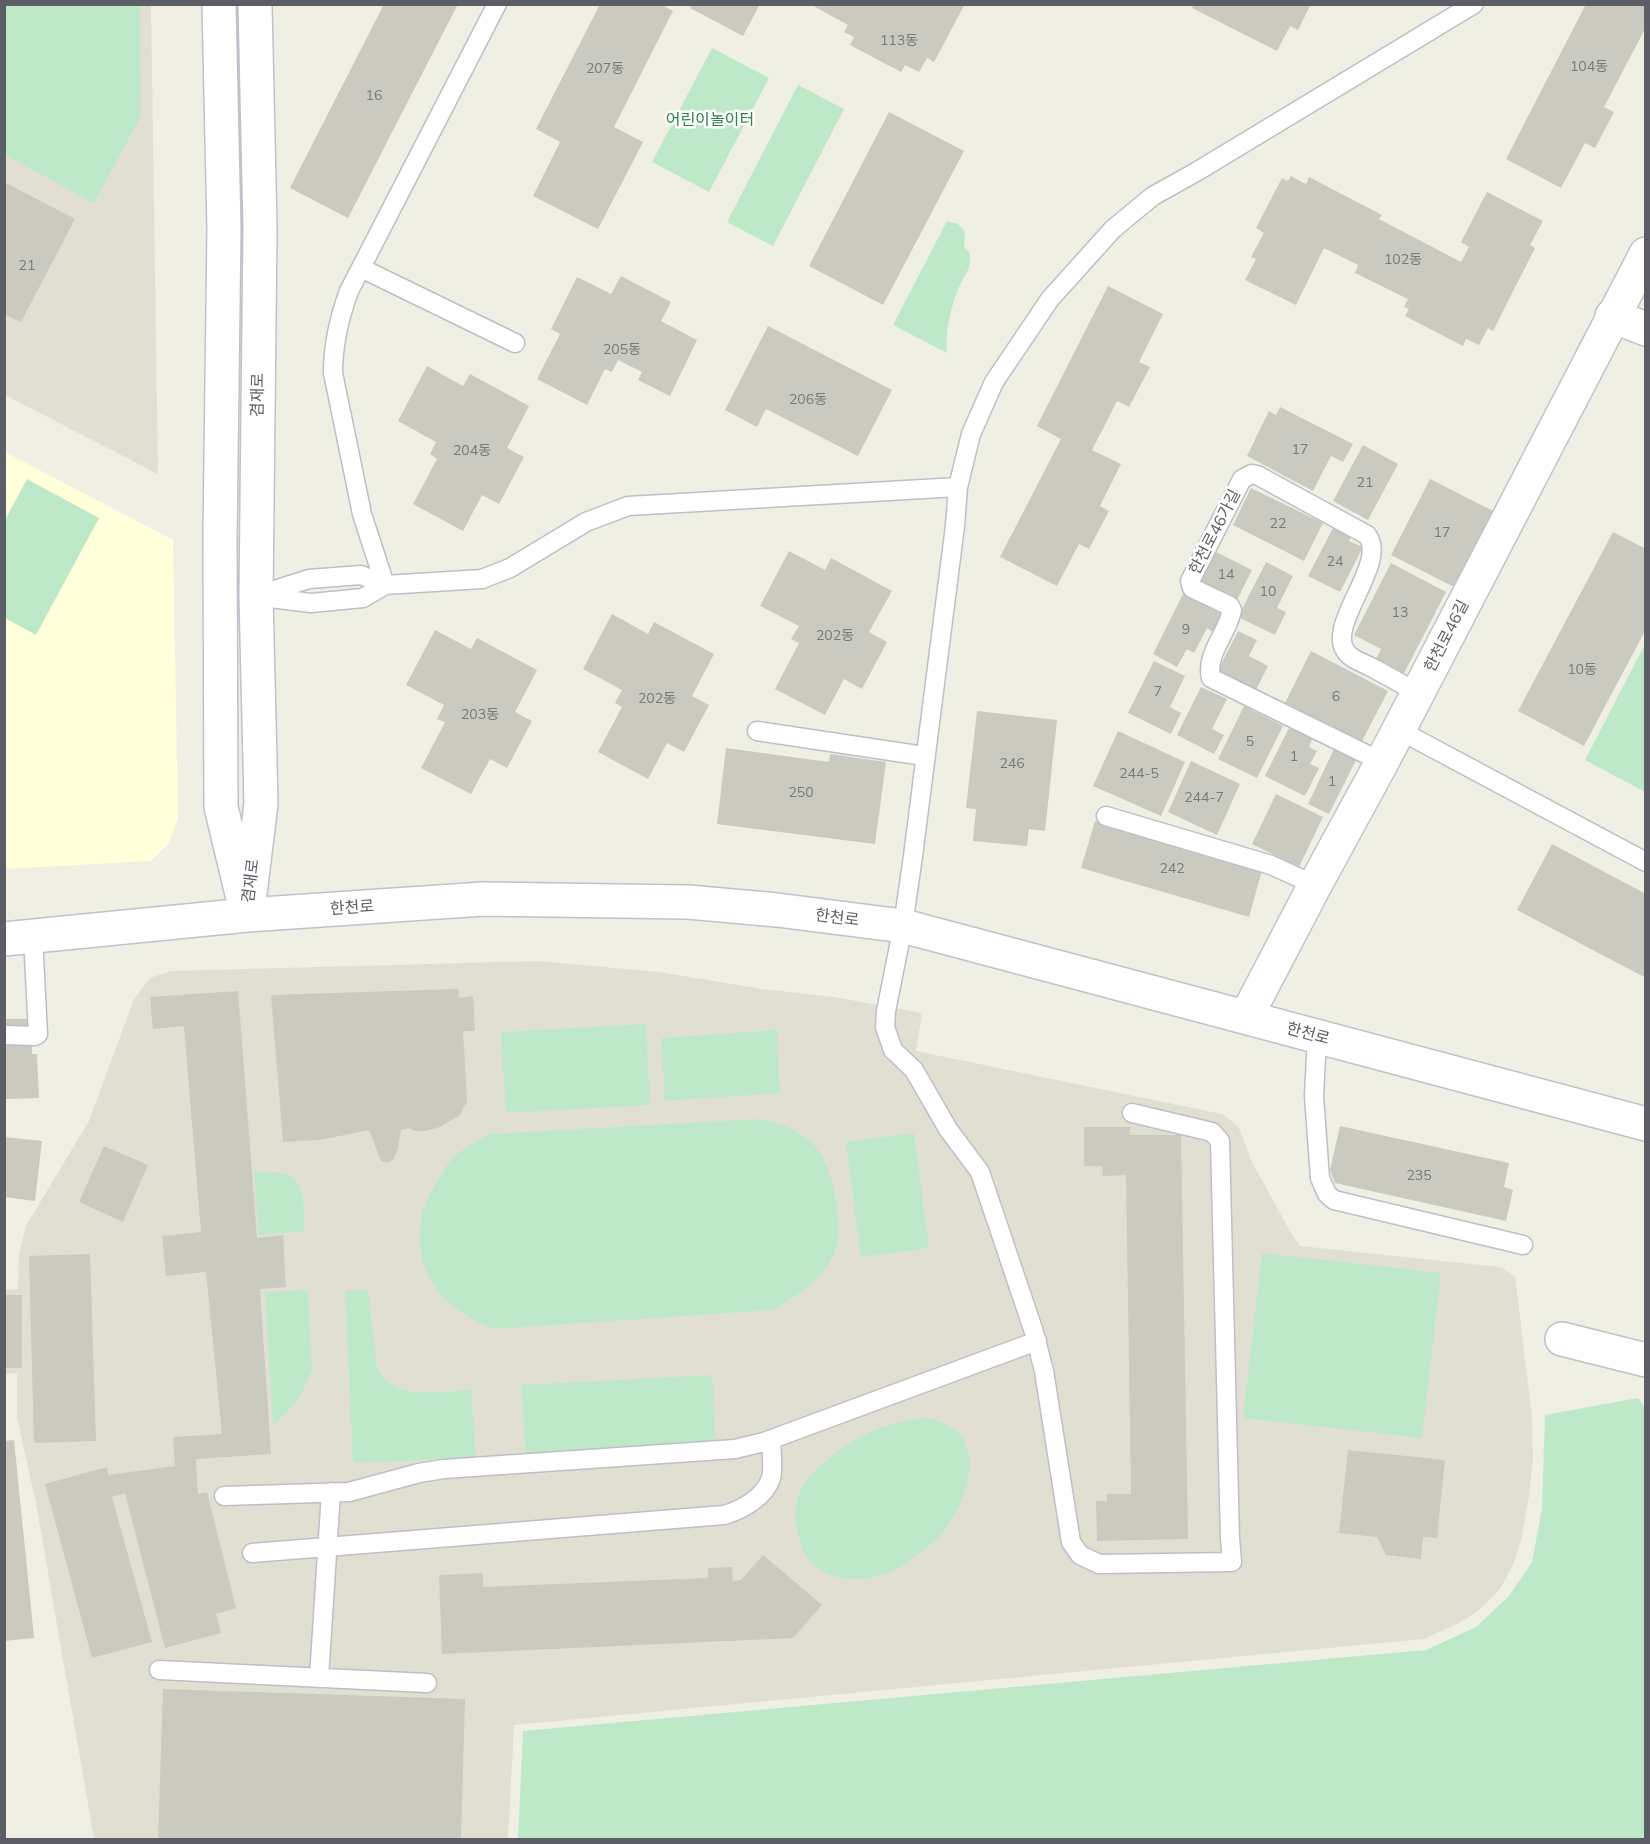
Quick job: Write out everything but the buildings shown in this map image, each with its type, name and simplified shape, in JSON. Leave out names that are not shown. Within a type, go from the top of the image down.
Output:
[{"type":"main road","name":"겸재로","points":[[219,4],[224,229],[220,536],[221,807],[247,915]]},
{"type":"main road","name":"겸재로","points":[[247,915],[261,804],[256,596],[260,228],[255,4]]},
{"type":"main road","name":"한천로46길","points":[[1246,1017],[1399,730],[1646,254]]},
{"type":"main road","points":[[1612,316],[1646,329]]},
{"type":"main road","name":"한천로","points":[[19,938],[247,915],[483,899],[688,902],[777,910],[903,926],[1646,1124]]},
{"type":"main road","points":[[1562,1339],[1646,1360]]},
{"type":"lane","points":[[385,585],[362,514],[333,373],[333,351],[341,311],[361,268],[497,4]]},
{"type":"lane","points":[[1132,1113],[1212,1132],[1220,1141],[1232,1563],[1099,1564],[1080,1555],[1071,1542],[1044,1371],[1037,1341],[980,1172],[948,1129],[914,1070],[893,1050],[888,1040],[885,1011],[903,926],[958,487],[971,434],[994,382],[1050,299],[1113,229],[1153,196],[1474,4]]},
{"type":"lane","points":[[361,268],[515,343]]},
{"type":"lane","name":"한천로46가길","points":[[1382,762],[1211,678],[1209,670],[1211,661],[1232,610],[1230,606],[1192,588],[1190,581],[1242,479],[1252,474],[1257,475],[1367,535],[1372,541],[1373,548],[1368,565],[1343,630],[1342,644],[1350,656],[1418,693]]},
{"type":"lane","points":[[256,596],[309,579],[361,575],[385,585],[482,579],[510,568],[586,522],[628,506],[958,487]]},
{"type":"lane","points":[[757,730],[924,756]]},
{"type":"lane","points":[[1399,730],[1646,862]]},
{"type":"lane","points":[[1106,816],[1271,865],[1315,885]]},
{"type":"lane","points":[[4,1035],[35,1036],[38,1034],[19,938]]},
{"type":"lane","points":[[1317,1037],[1314,1096],[1320,1178],[1327,1194],[1334,1200],[1523,1245]]},
{"type":"lane","points":[[224,1496],[349,1492],[419,1473],[444,1469],[735,1449],[771,1439],[1037,1341]]},
{"type":"lane","points":[[252,1552],[328,1548],[724,1515],[740,1511],[764,1490],[771,1477],[771,1439]]},
{"type":"lane","points":[[319,1678],[330,1492]]},
{"type":"lane","points":[[159,1670],[428,1683]]},
{"type":"shaded area","points":[[4,5],[151,5],[158,474],[5,395]]},
{"type":"shaded area","points":[[5,452],[173,540],[178,818],[169,843],[151,861],[5,869]]},
{"type":"shaded area","points":[[537,961],[659,972],[762,989],[834,997],[922,1013],[916,1051],[1222,1114],[1238,1126],[1253,1164],[1300,1246],[1500,1267],[1515,1276],[1532,1417],[1533,1458],[1522,1536],[1514,1563],[1500,1589],[1479,1610],[1461,1622],[1424,1639],[514,1725],[508,1839],[94,1839],[36,1503],[17,1418],[17,1373],[5,1374],[5,1290],[18,1289],[19,1253],[26,1226],[89,1121],[134,999],[150,978],[171,971]]},
{"type":"green space","points":[[4,5],[140,5],[141,116],[94,203],[5,155]]},
{"type":"green space","name":"어린이놀이터","points":[[712,48],[769,78],[709,192],[652,162]]},
{"type":"green space","points":[[798,85],[844,109],[773,246],[727,222]]},
{"type":"green space","points":[[947,221],[958,224],[965,231],[964,247],[969,252],[970,263],[950,314],[947,329],[947,353],[893,325]]},
{"type":"green space","points":[[27,479],[99,518],[36,635],[5,618],[5,520]]},
{"type":"green space","points":[[1645,644],[1646,792],[1585,760]]},
{"type":"green space","points":[[646,1024],[650,1105],[506,1113],[501,1032]]},
{"type":"green space","points":[[777,1030],[780,1093],[665,1101],[661,1038]]},
{"type":"green space","points":[[759,1119],[778,1123],[793,1130],[815,1147],[829,1172],[834,1188],[838,1218],[837,1244],[828,1265],[807,1288],[772,1310],[494,1329],[455,1307],[440,1293],[429,1276],[422,1258],[419,1238],[422,1216],[430,1194],[453,1158],[490,1134]]},
{"type":"green space","points":[[914,1133],[929,1248],[861,1257],[846,1142]]},
{"type":"green space","points":[[254,1173],[283,1173],[291,1176],[297,1182],[304,1206],[304,1231],[259,1235]]},
{"type":"green space","points":[[1262,1253],[1441,1273],[1422,1438],[1243,1418]]},
{"type":"green space","points":[[308,1290],[312,1370],[299,1398],[285,1415],[273,1424],[265,1292]]},
{"type":"green space","points":[[368,1290],[377,1368],[384,1379],[394,1386],[418,1392],[471,1390],[476,1458],[353,1463],[345,1291]]},
{"type":"green space","points":[[712,1375],[716,1445],[526,1456],[521,1385]]},
{"type":"green space","points":[[1638,1398],[1646,1409],[1645,1839],[518,1839],[523,1731],[1426,1650],[1476,1627],[1509,1596],[1532,1562],[1542,1508],[1545,1415]]},
{"type":"green space","points":[[930,1418],[951,1427],[961,1436],[966,1445],[969,1462],[965,1492],[952,1519],[940,1536],[907,1563],[895,1570],[876,1576],[845,1579],[819,1569],[806,1555],[795,1519],[797,1500],[809,1477],[848,1444],[873,1431],[900,1422]]}]
